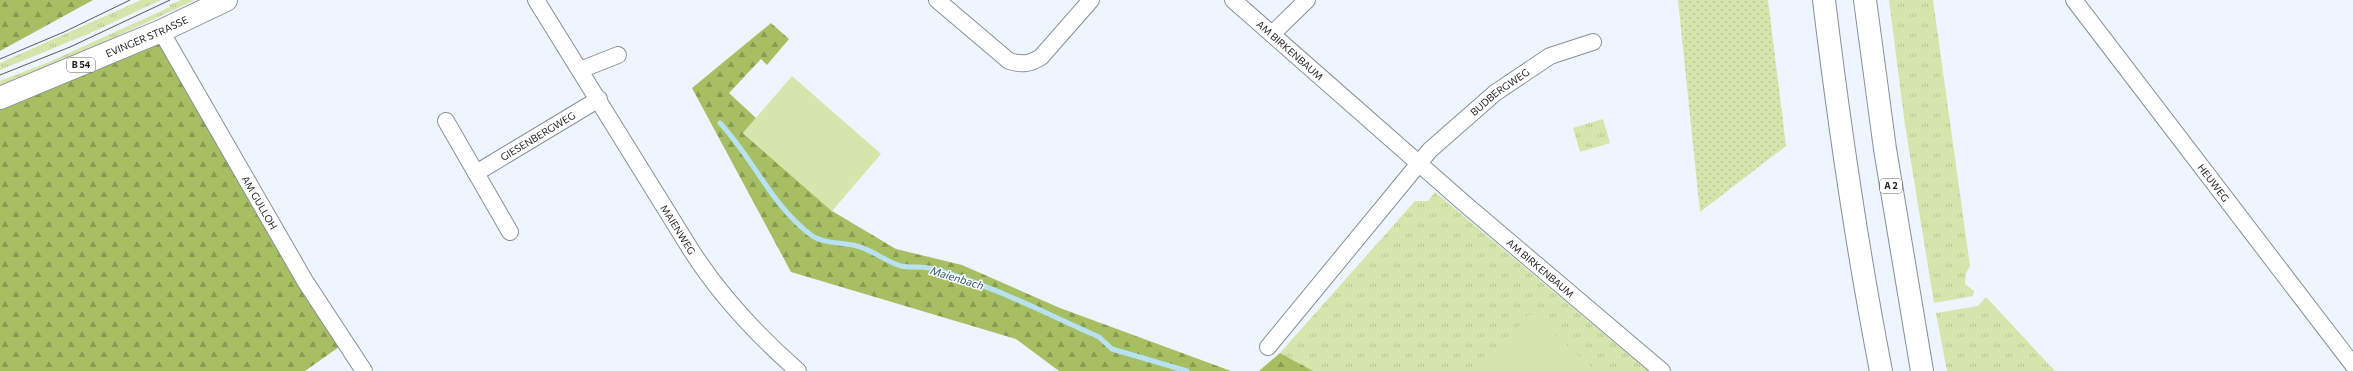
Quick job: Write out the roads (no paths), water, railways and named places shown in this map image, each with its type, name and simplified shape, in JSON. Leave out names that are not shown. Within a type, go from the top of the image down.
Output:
[{"type":"main road","name":"EVINGER STRASSE","points":[[0,98],[161,31],[226,0]]},
{"type":"main road","points":[[1824,0],[1841,134],[1867,300],[1881,371]]},
{"type":"main road","name":"A 2","points":[[1865,0],[1884,149],[1922,371]]},
{"type":"street","name":"MAIENWEG","points":[[536,0],[599,99],[691,250],[714,284],[744,319],[798,371]]},
{"type":"street","points":[[937,0],[1009,61],[1023,64],[1032,62],[1041,57],[1090,0]]},
{"type":"street","name":"AM BIRKENBAUM","points":[[1233,0],[1420,162],[1465,204],[1662,371]]},
{"type":"street","points":[[1272,34],[1307,0]]},
{"type":"street","name":"HEUWEG","points":[[2074,0],[2353,365]]},
{"type":"street","name":"AM GULLOH","points":[[161,31],[305,281],[364,371]]},
{"type":"street","name":"BUDBERGWEG","points":[[1420,162],[1448,133],[1495,93],[1550,56],[1593,42]]},
{"type":"street","points":[[580,70],[618,55]]},
{"type":"street","name":"GIESENBERGWEG","points":[[476,173],[599,99]]},
{"type":"street","points":[[446,121],[510,232]]},
{"type":"street","points":[[1268,347],[1420,162]]},
{"type":"waterway","name":"Maienbach","points":[[720,123],[743,151],[773,196],[797,223],[816,238],[863,248],[901,266],[934,269],[976,283],[1018,300],[1099,337],[1112,349],[1187,371]]},
{"type":"tram line","points":[[0,59],[64,32],[130,0]]},
{"type":"tram line","points":[[0,75],[70,47],[170,0]]}]
